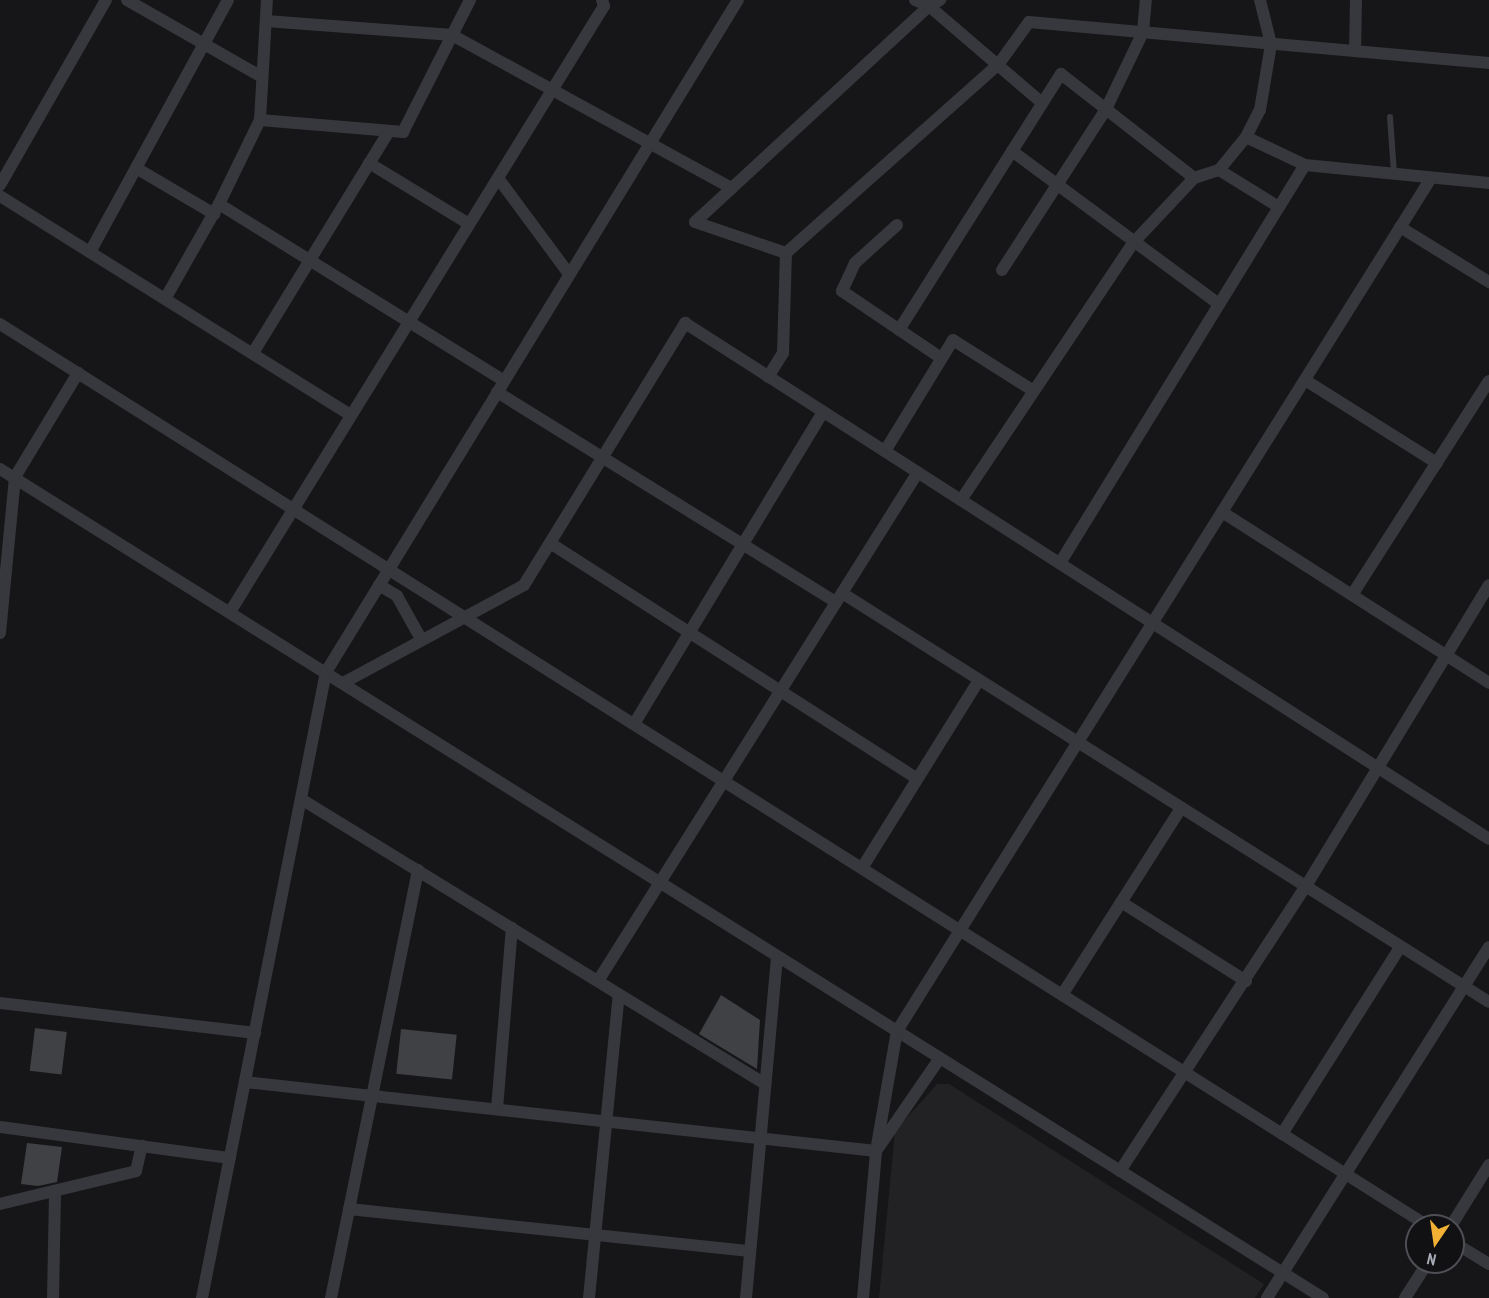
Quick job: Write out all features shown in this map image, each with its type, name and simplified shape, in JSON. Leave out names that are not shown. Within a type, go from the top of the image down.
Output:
[{"type":"street","points":[[0,185],[106,0]]},
{"type":"street","points":[[127,0],[262,77]]},
{"type":"street","points":[[90,252],[228,0]]},
{"type":"street","points":[[165,299],[217,209],[260,120],[267,0]]},
{"type":"street","points":[[260,120],[404,132],[470,0]]},
{"type":"street","points":[[230,612],[498,178],[603,3],[592,0]]},
{"type":"street","points":[[202,1298],[326,672],[738,0]]},
{"type":"street","points":[[915,0],[934,3],[998,65],[1042,103]]},
{"type":"street","points":[[1002,270],[1106,109],[1143,32],[1146,0]]},
{"type":"street","points":[[961,500],[1032,390],[1134,242],[1194,178],[1219,170],[1246,137],[1260,110],[1271,44],[1260,0]]},
{"type":"street","points":[[1354,51],[1356,0]]},
{"type":"street","points":[[786,253],[696,222],[934,3]]},
{"type":"street","points":[[266,21],[452,35],[732,188]]},
{"type":"street","points":[[768,377],[783,353],[786,253],[998,65],[1029,22],[1489,63]]},
{"type":"street","points":[[899,330],[1060,74],[1194,178]]},
{"type":"street","points":[[253,353],[388,131]]},
{"type":"street","points":[[1246,137],[1305,165],[1489,183]]},
{"type":"street","points":[[1012,151],[1219,304]]},
{"type":"street","points":[[369,163],[469,224]]},
{"type":"street","points":[[1060,563],[1305,165]]},
{"type":"street","points":[[136,168],[310,260],[504,381]]},
{"type":"street","points":[[1219,170],[1279,207]]},
{"type":"street","points":[[498,178],[569,274]]},
{"type":"street","points":[[862,1298],[876,1150],[897,1031],[1431,178]]},
{"type":"street","points":[[0,196],[351,415]]},
{"type":"street","points":[[897,225],[855,263],[842,291],[942,358]]},
{"type":"street","points":[[1400,227],[1489,282]]},
{"type":"street","points":[[343,683],[524,585],[685,323],[1489,839]]},
{"type":"street","points":[[0,324],[1409,1214]]},
{"type":"street","points":[[885,451],[953,340],[1032,390]]},
{"type":"street","points":[[0,633],[15,477],[78,373]]},
{"type":"street","points":[[1305,380],[1437,463]]},
{"type":"street","points":[[1352,596],[1489,381]]},
{"type":"street","points":[[497,392],[743,544],[839,597],[979,680],[1489,1002]]},
{"type":"street","points":[[634,724],[823,412]]},
{"type":"street","points":[[0,470],[15,477],[1323,1298]]},
{"type":"street","points":[[598,981],[918,472]]},
{"type":"street","points":[[1222,512],[1489,683]]},
{"type":"street","points":[[550,543],[917,779]]},
{"type":"street","points":[[380,585],[397,596],[421,639]]},
{"type":"street","points":[[1120,1171],[1187,1073],[1306,886],[1489,585]]},
{"type":"street","points":[[862,868],[979,680]]},
{"type":"street","points":[[301,799],[765,1084]]},
{"type":"street","points":[[1062,994],[1182,808]]},
{"type":"street","points":[[331,1298],[418,870]]},
{"type":"street","points":[[1121,902],[1246,981]]},
{"type":"street","points":[[496,1110],[512,928]]},
{"type":"street","points":[[1282,1134],[1401,946]]},
{"type":"street","points":[[1267,1298],[1489,946]]},
{"type":"street","points":[[746,1298],[777,956]]},
{"type":"street","points":[[589,1298],[619,994]]},
{"type":"street","points":[[0,1003],[255,1033]]},
{"type":"street","points":[[876,1150],[940,1058]]},
{"type":"street","points":[[245,1082],[876,1150]]},
{"type":"street","points":[[0,1127],[230,1158]]},
{"type":"street","points":[[0,1204],[136,1171],[142,1146]]},
{"type":"street","points":[[1458,1214],[1489,1165]]},
{"type":"street","points":[[53,1298],[55,1191]]},
{"type":"street","points":[[349,1209],[750,1251]]},
{"type":"street","points":[[1465,1249],[1489,1264]]},
{"type":"street","points":[[1405,1298],[1420,1274]]},
{"type":"lane","points":[[1390,117],[1394,174]]},
{"type":"shaded area","points":[[937,1084],[949,1084],[1264,1284],[1255,1298],[879,1298],[895,1131]]},
{"type":"building","points":[[721,995],[760,1020],[757,1069],[699,1034]]},
{"type":"building","points":[[35,1028],[67,1032],[62,1075],[30,1071]]},
{"type":"building","points":[[401,1029],[457,1035],[452,1080],[396,1074]]},
{"type":"building","points":[[27,1143],[62,1147],[57,1182],[38,1186],[21,1184]]}]
